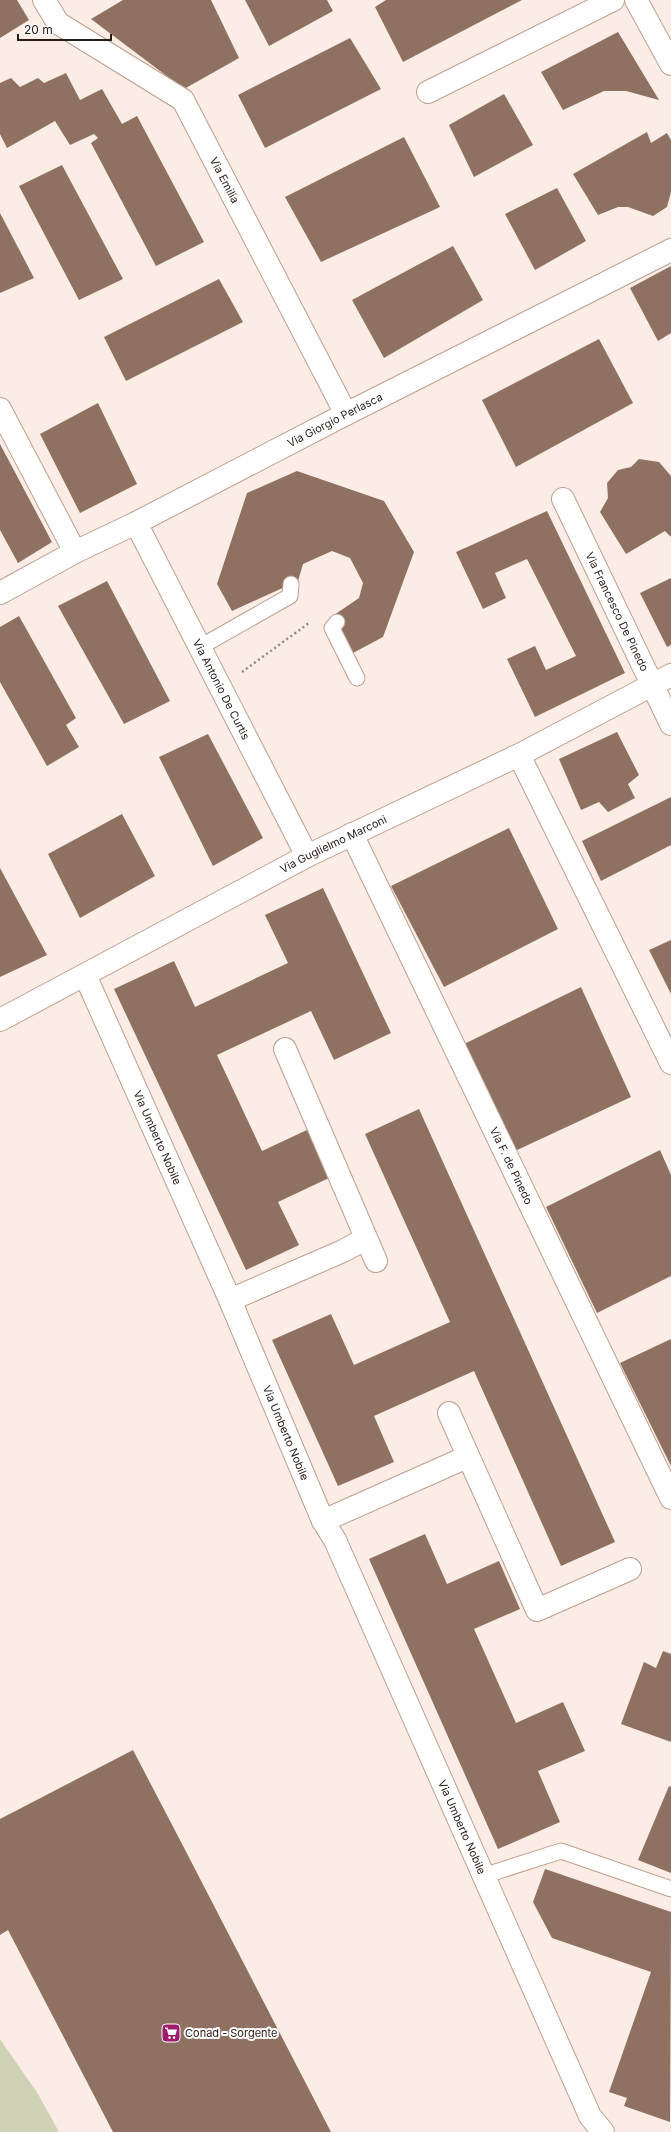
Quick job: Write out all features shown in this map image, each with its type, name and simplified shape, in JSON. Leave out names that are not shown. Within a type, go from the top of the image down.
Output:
[{"type":"street","name":"Via Emilia","points":[[44,0],[58,23],[182,100],[346,414]]},
{"type":"street","points":[[428,92],[613,0]]},
{"type":"street","points":[[636,0],[671,64]]},
{"type":"street","name":"Via Giorgio Perlasca","points":[[0,593],[75,552],[136,523],[346,414],[671,250]]},
{"type":"street","points":[[0,409],[75,552]]},
{"type":"street","name":"Via Francesco De Pinedo","points":[[562,499],[662,680],[671,724]]},
{"type":"street","name":"Via Antonio De Curtis","points":[[136,523],[307,856]]},
{"type":"street","name":"Via Guglielmo Marconi","points":[[0,1020],[307,856],[520,755],[662,680]]},
{"type":"street","points":[[520,755],[671,1063]]},
{"type":"street","name":"Via F. de Pinedo","points":[[352,834],[671,1498]]},
{"type":"street","name":"Via Umberto Nobile","points":[[86,975],[230,1300],[323,1521],[335,1540],[590,2116],[603,2132]]},
{"type":"street","points":[[286,1049],[365,1239],[376,1261]]},
{"type":"street","points":[[230,1300],[343,1251],[365,1239]]},
{"type":"street","points":[[449,1413],[467,1456],[538,1610],[630,1568]]},
{"type":"street","points":[[323,1521],[467,1456]]},
{"type":"lane","points":[[200,647],[290,596],[291,584]]},
{"type":"lane","points":[[337,622],[332,628],[357,678]]},
{"type":"lane","points":[[484,1876],[561,1851],[671,1890]]},
{"type":"path","points":[[221,687],[313,621]]},
{"type":"green space","points":[[0,2039],[38,2094],[59,2132],[0,2132]]},
{"type":"building","points":[[0,0],[17,0],[29,20],[0,38]]},
{"type":"building","points":[[123,0],[211,0],[239,58],[184,89],[91,19]]},
{"type":"building","points":[[245,0],[327,0],[333,11],[269,46]]},
{"type":"building","points":[[386,0],[522,0],[403,62],[375,7]]},
{"type":"building","points":[[618,32],[659,100],[626,91],[604,91],[563,110],[541,72]]},
{"type":"building","points":[[350,38],[381,89],[265,148],[238,95]]},
{"type":"building","points":[[66,73],[80,100],[102,89],[122,124],[137,116],[204,242],[156,266],[91,143],[98,138],[94,134],[70,145],[55,121],[7,148],[0,134],[0,83],[11,78],[20,87],[38,78],[44,83]]},
{"type":"building","points":[[504,94],[533,145],[474,177],[449,125]]},
{"type":"building","points":[[647,132],[651,143],[667,133],[671,140],[671,192],[667,207],[653,216],[628,207],[618,207],[598,215],[573,174]]},
{"type":"building","points":[[404,137],[440,207],[321,262],[285,197]]},
{"type":"building","points":[[62,165],[123,279],[79,300],[19,186]]},
{"type":"building","points":[[557,188],[586,241],[535,270],[505,214]]},
{"type":"building","points":[[0,213],[34,278],[0,293]]},
{"type":"building","points":[[453,246],[483,300],[384,358],[352,300]]},
{"type":"building","points":[[671,266],[671,333],[658,341],[630,288]]},
{"type":"building","points":[[219,279],[243,322],[126,381],[104,337]]},
{"type":"building","points":[[599,339],[633,403],[516,467],[482,400]]},
{"type":"building","points":[[98,403],[137,484],[80,513],[40,434]]},
{"type":"building","points":[[0,444],[52,542],[18,563],[0,530]]},
{"type":"building","points":[[639,459],[659,462],[671,476],[671,537],[665,531],[626,554],[600,512],[608,498],[607,483],[618,470],[631,467]]},
{"type":"building","points":[[297,471],[384,501],[414,552],[383,637],[353,653],[334,615],[359,598],[363,583],[350,558],[332,551],[303,564],[298,581],[232,611],[217,584],[247,493]]},
{"type":"building","points":[[547,511],[625,673],[535,717],[507,659],[535,646],[546,670],[576,656],[527,559],[495,573],[506,598],[483,609],[456,552]]},
{"type":"building","points":[[671,578],[671,645],[667,647],[640,593]]},
{"type":"building","points":[[107,581],[170,701],[124,724],[58,606]]},
{"type":"building","points":[[19,616],[76,718],[66,725],[79,747],[47,766],[0,682],[0,627]]},
{"type":"building","points":[[617,732],[639,775],[628,784],[635,798],[608,812],[599,802],[581,810],[559,759]]},
{"type":"building","points":[[208,734],[263,838],[213,866],[159,757]]},
{"type":"building","points":[[671,797],[671,845],[601,881],[582,841]]},
{"type":"building","points":[[122,814],[155,876],[80,918],[48,854]]},
{"type":"building","points":[[509,828],[558,929],[444,987],[391,886]]},
{"type":"building","points":[[0,868],[47,955],[0,977]]},
{"type":"building","points":[[323,888],[391,1033],[334,1060],[311,1011],[217,1055],[262,1151],[309,1129],[331,1177],[278,1202],[299,1245],[246,1270],[114,989],[174,961],[195,1007],[288,963],[265,915]]},
{"type":"building","points":[[671,940],[671,994],[649,950]]},
{"type":"building","points":[[581,987],[631,1097],[515,1151],[462,1045]]},
{"type":"building","points":[[419,1109],[615,1542],[561,1566],[474,1371],[374,1416],[394,1462],[338,1486],[272,1340],[331,1314],[354,1365],[450,1322],[365,1134]]},
{"type":"building","points":[[660,1150],[671,1175],[671,1276],[597,1313],[546,1207]]},
{"type":"building","points":[[671,1339],[671,1466],[620,1363]]},
{"type":"building","points":[[425,1534],[447,1584],[499,1561],[520,1609],[474,1629],[516,1723],[563,1702],[585,1751],[538,1771],[560,1822],[498,1849],[369,1559]]},
{"type":"building","points":[[663,1651],[671,1654],[671,1742],[621,1724],[644,1662],[656,1668]]},
{"type":"building","name":"Conad - Sorgente","points":[[133,1750],[331,2132],[113,2132],[8,1930],[0,1935],[0,1819]]},
{"type":"building","points":[[669,1786],[671,1787],[671,1873],[638,1860]]},
{"type":"building","points":[[545,1869],[671,1912],[670,2122],[624,2106],[627,2098],[609,2092],[651,1972],[552,1938],[533,1902]]},
{"type":"place","name":"Conad - Sorgente","points":[[171,2033]]}]
